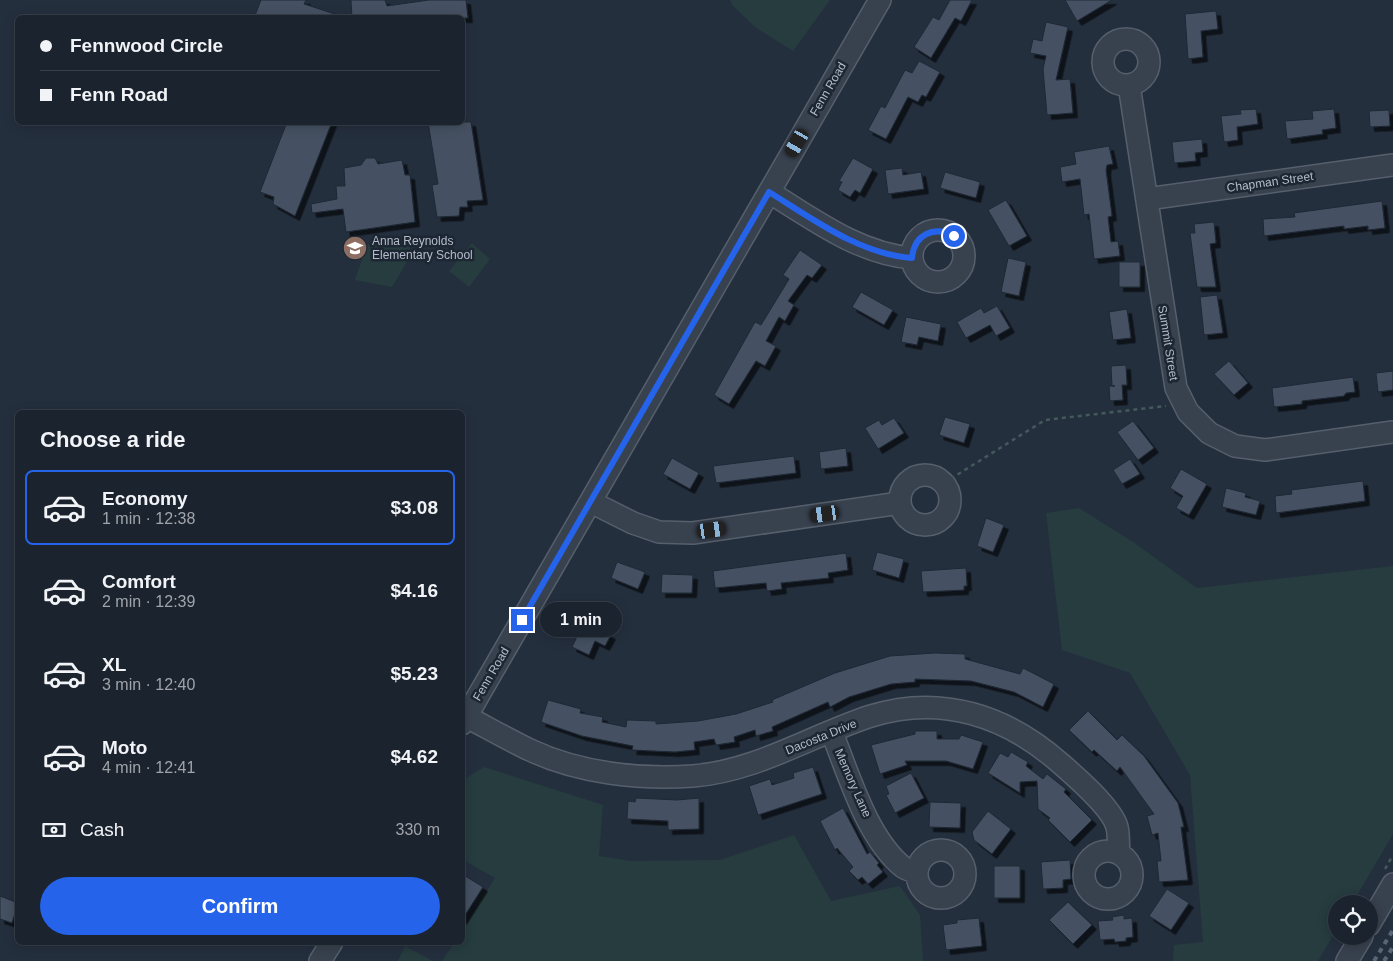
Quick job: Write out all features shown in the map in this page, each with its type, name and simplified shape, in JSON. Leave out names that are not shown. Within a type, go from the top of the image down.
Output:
[{"type":"street","name":"Fenn Road","points":[[465,720],[880,0]]},
{"type":"street","name":"Summit Street","points":[[1129,85],[1176,388],[1188,412],[1209,433],[1235,446],[1265,450],[1393,432]]},
{"type":"street","name":"Chapman Street","points":[[1147,199],[1393,165]]},
{"type":"street","points":[[769,192],[840,235],[876,253],[912,258]]},
{"type":"street","points":[[927,475],[944,483],[949,494],[949,506],[943,517],[932,523],[920,524],[909,519],[900,503],[905,485],[915,477],[927,475]]},
{"type":"street","points":[[591,502],[633,523],[659,532],[685,533],[900,503]]},
{"type":"street","name":"Dacosta Drive","points":[[465,720],[532,751],[585,768],[639,776],[694,776],[736,768],[785,752],[872,716],[916,708],[956,710],[995,720],[1037,742],[1100,801],[1117,825],[1119,853]]},
{"type":"street","name":"Memory Lane","points":[[832,733],[859,801],[883,845],[904,869],[917,873]]},
{"type":"street","points":[[1378,910],[1393,884]]},
{"type":"street","points":[[320,961],[330,945]]},
{"type":"street","points":[[1347,961],[1357,945]]},
{"type":"path","points":[[944,483],[1045,420],[1184,404]]},
{"type":"green space","points":[[730,0],[830,0],[793,51],[755,27],[732,5]]},
{"type":"green space","points":[[413,238],[405,265],[392,287],[355,280],[367,245]]},
{"type":"green space","points":[[472,243],[490,259],[469,287],[449,271]]},
{"type":"green space","points":[[1079,508],[1133,542],[1197,588],[1393,566],[1393,834],[1357,895],[1328,895],[1328,944],[1318,961],[1173,961],[1174,945],[1203,942],[1190,775],[1130,673],[1062,650],[1046,513]]},
{"type":"green space","points":[[484,767],[603,805],[599,856],[631,861],[720,860],[794,835],[831,901],[900,886],[920,915],[923,961],[442,961],[453,945],[465,945],[465,926],[495,878],[465,861],[465,779]]},
{"type":"green space","points":[[405,946],[433,961],[398,961]]},
{"type":"building","points":[[261,0],[306,0],[304,4],[338,15],[255,15]]},
{"type":"building","points":[[351,0],[385,0],[387,6],[429,0],[466,0],[468,18],[465,18],[465,15],[352,15]]},
{"type":"building","points":[[950,0],[972,0],[961,21],[955,18],[931,58],[914,47],[933,17],[939,20]]},
{"type":"building","points":[[1065,0],[1112,0],[1077,21]]},
{"type":"building","points":[[1216,11],[1218,29],[1201,31],[1203,57],[1188,59],[1185,14]]},
{"type":"building","points":[[1046,22],[1068,27],[1056,80],[1070,79],[1073,113],[1047,115],[1043,69],[1046,56],[1030,53],[1033,39],[1042,41]]},
{"type":"building","points":[[919,61],[940,72],[926,97],[922,95],[918,102],[908,97],[886,139],[868,130],[881,106],[885,108],[905,70],[912,73]]},
{"type":"building","points":[[1256,109],[1258,124],[1237,127],[1238,140],[1224,142],[1221,116],[1241,114],[1240,110]]},
{"type":"building","points":[[1334,109],[1336,128],[1322,130],[1323,134],[1287,139],[1285,121],[1313,119],[1312,111]]},
{"type":"building","points":[[1389,110],[1390,126],[1370,127],[1369,111]]},
{"type":"building","points":[[465,122],[471,122],[483,200],[467,201],[468,207],[460,207],[459,216],[437,217],[432,185],[438,184],[428,125],[465,125]]},
{"type":"building","points":[[286,125],[331,125],[295,216],[273,204],[274,197],[260,192]]},
{"type":"building","points":[[1202,139],[1203,152],[1195,153],[1196,161],[1174,163],[1172,142]]},
{"type":"building","points":[[1109,146],[1113,164],[1107,165],[1106,170],[1112,216],[1108,217],[1111,242],[1118,241],[1120,256],[1094,259],[1089,214],[1084,215],[1080,179],[1062,182],[1060,167],[1076,164],[1074,152]]},
{"type":"building","points":[[366,158],[375,158],[378,164],[402,160],[405,175],[410,175],[415,222],[346,232],[343,209],[312,213],[311,204],[337,199],[336,186],[345,186],[344,168],[361,165]]},
{"type":"building","points":[[853,158],[873,169],[860,193],[855,190],[850,197],[838,190],[842,182],[839,181]]},
{"type":"building","points":[[902,168],[903,175],[921,172],[924,189],[888,194],[885,170]]},
{"type":"building","points":[[945,172],[980,182],[976,198],[940,188]]},
{"type":"building","points":[[1006,200],[1027,236],[1009,246],[988,210]]},
{"type":"building","points":[[1382,201],[1385,228],[1368,230],[1368,226],[1344,229],[1344,226],[1264,236],[1263,219],[1295,217],[1294,213]]},
{"type":"building","points":[[1214,222],[1216,243],[1210,244],[1216,287],[1197,287],[1190,233],[1195,233],[1194,224]]},
{"type":"building","points":[[800,250],[822,265],[812,278],[807,275],[788,301],[794,305],[785,321],[779,317],[766,341],[776,346],[765,366],[756,361],[729,404],[714,395],[755,322],[761,325],[789,279],[783,275]]},
{"type":"building","points":[[1008,258],[1026,262],[1019,296],[1001,292]]},
{"type":"building","points":[[1119,262],[1140,262],[1140,287],[1119,287]]},
{"type":"building","points":[[861,292],[893,310],[884,325],[852,307]]},
{"type":"building","points":[[1217,295],[1223,333],[1204,335],[1200,297]]},
{"type":"building","points":[[997,306],[1010,328],[996,336],[990,325],[966,338],[957,322],[981,308],[984,313]]},
{"type":"building","points":[[1127,309],[1131,338],[1113,340],[1109,312]]},
{"type":"building","points":[[906,317],[941,324],[938,341],[919,337],[917,345],[901,342]]},
{"type":"building","points":[[1229,361],[1248,383],[1234,395],[1214,374]]},
{"type":"building","points":[[1126,365],[1127,385],[1122,385],[1123,400],[1110,401],[1109,386],[1112,386],[1111,366]]},
{"type":"building","points":[[1393,371],[1393,390],[1378,392],[1376,373]]},
{"type":"building","points":[[1353,377],[1355,392],[1346,393],[1344,396],[1302,401],[1302,404],[1274,407],[1272,388]]},
{"type":"building","points":[[945,417],[970,424],[964,443],[939,435]]},
{"type":"building","points":[[894,418],[904,433],[878,449],[865,428],[879,420],[882,425]]},
{"type":"building","points":[[1133,421],[1154,448],[1138,460],[1117,432]]},
{"type":"building","points":[[846,448],[848,466],[821,469],[819,452]]},
{"type":"building","points":[[794,456],[796,473],[716,483],[713,466]]},
{"type":"building","points":[[672,458],[699,473],[690,489],[663,474]]},
{"type":"building","points":[[1130,459],[1140,474],[1122,484],[1113,470]]},
{"type":"building","points":[[1181,469],[1207,484],[1189,515],[1176,508],[1183,496],[1170,488]]},
{"type":"building","points":[[1363,481],[1365,501],[1276,513],[1275,496],[1292,494],[1291,490]]},
{"type":"building","points":[[1226,488],[1246,493],[1245,497],[1260,501],[1256,515],[1222,507]]},
{"type":"building","points":[[986,518],[1004,525],[993,552],[977,546]]},
{"type":"building","points":[[877,552],[904,559],[899,578],[872,570]]},
{"type":"building","points":[[846,553],[848,570],[828,573],[829,578],[781,583],[782,589],[767,591],[766,583],[715,588],[713,571]]},
{"type":"building","points":[[617,562],[645,572],[638,589],[611,578]]},
{"type":"building","points":[[966,568],[967,586],[964,586],[964,590],[923,592],[921,571]]},
{"type":"building","points":[[662,574],[693,575],[692,593],[661,593]]},
{"type":"building","points":[[584,622],[611,635],[605,646],[595,641],[589,655],[572,647]]},
{"type":"building","points":[[935,653],[965,654],[965,659],[1020,674],[1023,668],[1054,684],[1043,707],[1014,692],[971,681],[915,679],[915,682],[891,684],[849,697],[830,707],[828,702],[772,727],[773,731],[756,736],[755,730],[734,737],[735,742],[716,745],[714,739],[694,742],[695,750],[675,752],[632,750],[633,746],[582,736],[541,722],[548,700],[581,709],[580,713],[603,717],[602,722],[626,727],[627,720],[656,721],[656,724],[698,721],[736,714],[773,702],[772,700],[835,673],[890,656]]},
{"type":"building","points":[[1088,711],[1117,740],[1122,735],[1144,756],[1178,803],[1184,827],[1181,827],[1188,880],[1159,882],[1157,861],[1161,861],[1158,833],[1152,835],[1147,816],[1154,814],[1120,767],[1117,771],[1094,750],[1092,752],[1069,730]]},
{"type":"building","points":[[915,731],[937,731],[937,739],[959,739],[961,735],[983,742],[973,769],[946,761],[905,761],[907,765],[880,774],[871,745],[915,734]]},
{"type":"building","points":[[1011,752],[1028,762],[1026,766],[1043,779],[1047,774],[1066,789],[1064,792],[1092,820],[1070,842],[1048,820],[1050,818],[1038,809],[1037,781],[1020,782],[1020,793],[988,773],[1000,753],[1008,757]]},
{"type":"building","points":[[813,767],[822,794],[758,815],[749,786],[770,779],[772,785],[794,778],[793,773]]},
{"type":"building","points":[[911,773],[924,798],[895,813],[886,795],[889,794],[886,786]]},
{"type":"building","points":[[636,798],[677,800],[699,798],[699,829],[668,830],[668,821],[627,819],[628,801],[635,802]]},
{"type":"building","points":[[930,802],[961,803],[960,828],[929,827]]},
{"type":"building","points":[[843,808],[867,854],[870,852],[879,863],[877,865],[883,872],[868,884],[862,877],[858,880],[849,871],[853,867],[837,848],[835,850],[820,821]]},
{"type":"building","points":[[988,811],[1011,829],[992,854],[974,840],[972,832]]},
{"type":"building","points":[[1070,860],[1071,879],[1063,880],[1063,888],[1043,889],[1041,862]]},
{"type":"building","points":[[994,866],[1020,866],[1020,898],[994,898]]},
{"type":"building","points":[[465,876],[483,887],[465,915]]},
{"type":"building","points":[[1167,889],[1189,903],[1171,930],[1149,916]]},
{"type":"building","points":[[0,896],[15,902],[15,913],[12,923],[0,919]]},
{"type":"building","points":[[1068,902],[1092,925],[1073,944],[1049,920]]},
{"type":"building","points":[[1124,915],[1124,919],[1132,918],[1133,937],[1126,938],[1126,941],[1115,942],[1114,939],[1100,940],[1098,921],[1113,920],[1112,917]]},
{"type":"building","points":[[979,918],[982,946],[946,950],[943,925],[957,923],[957,920]]},
{"type":"railway","points":[[1374,961],[1393,930]]},
{"type":"railway","points":[[1384,961],[1393,947]]},
{"type":"place","name":"Anna Reynolds Elementary School","points":[[355,248]]},
{"type":"route","points":[[522,620],[769,192],[840,235],[876,253],[912,258],[916,242],[929,232],[937,230],[946,231],[954,236]]}]
